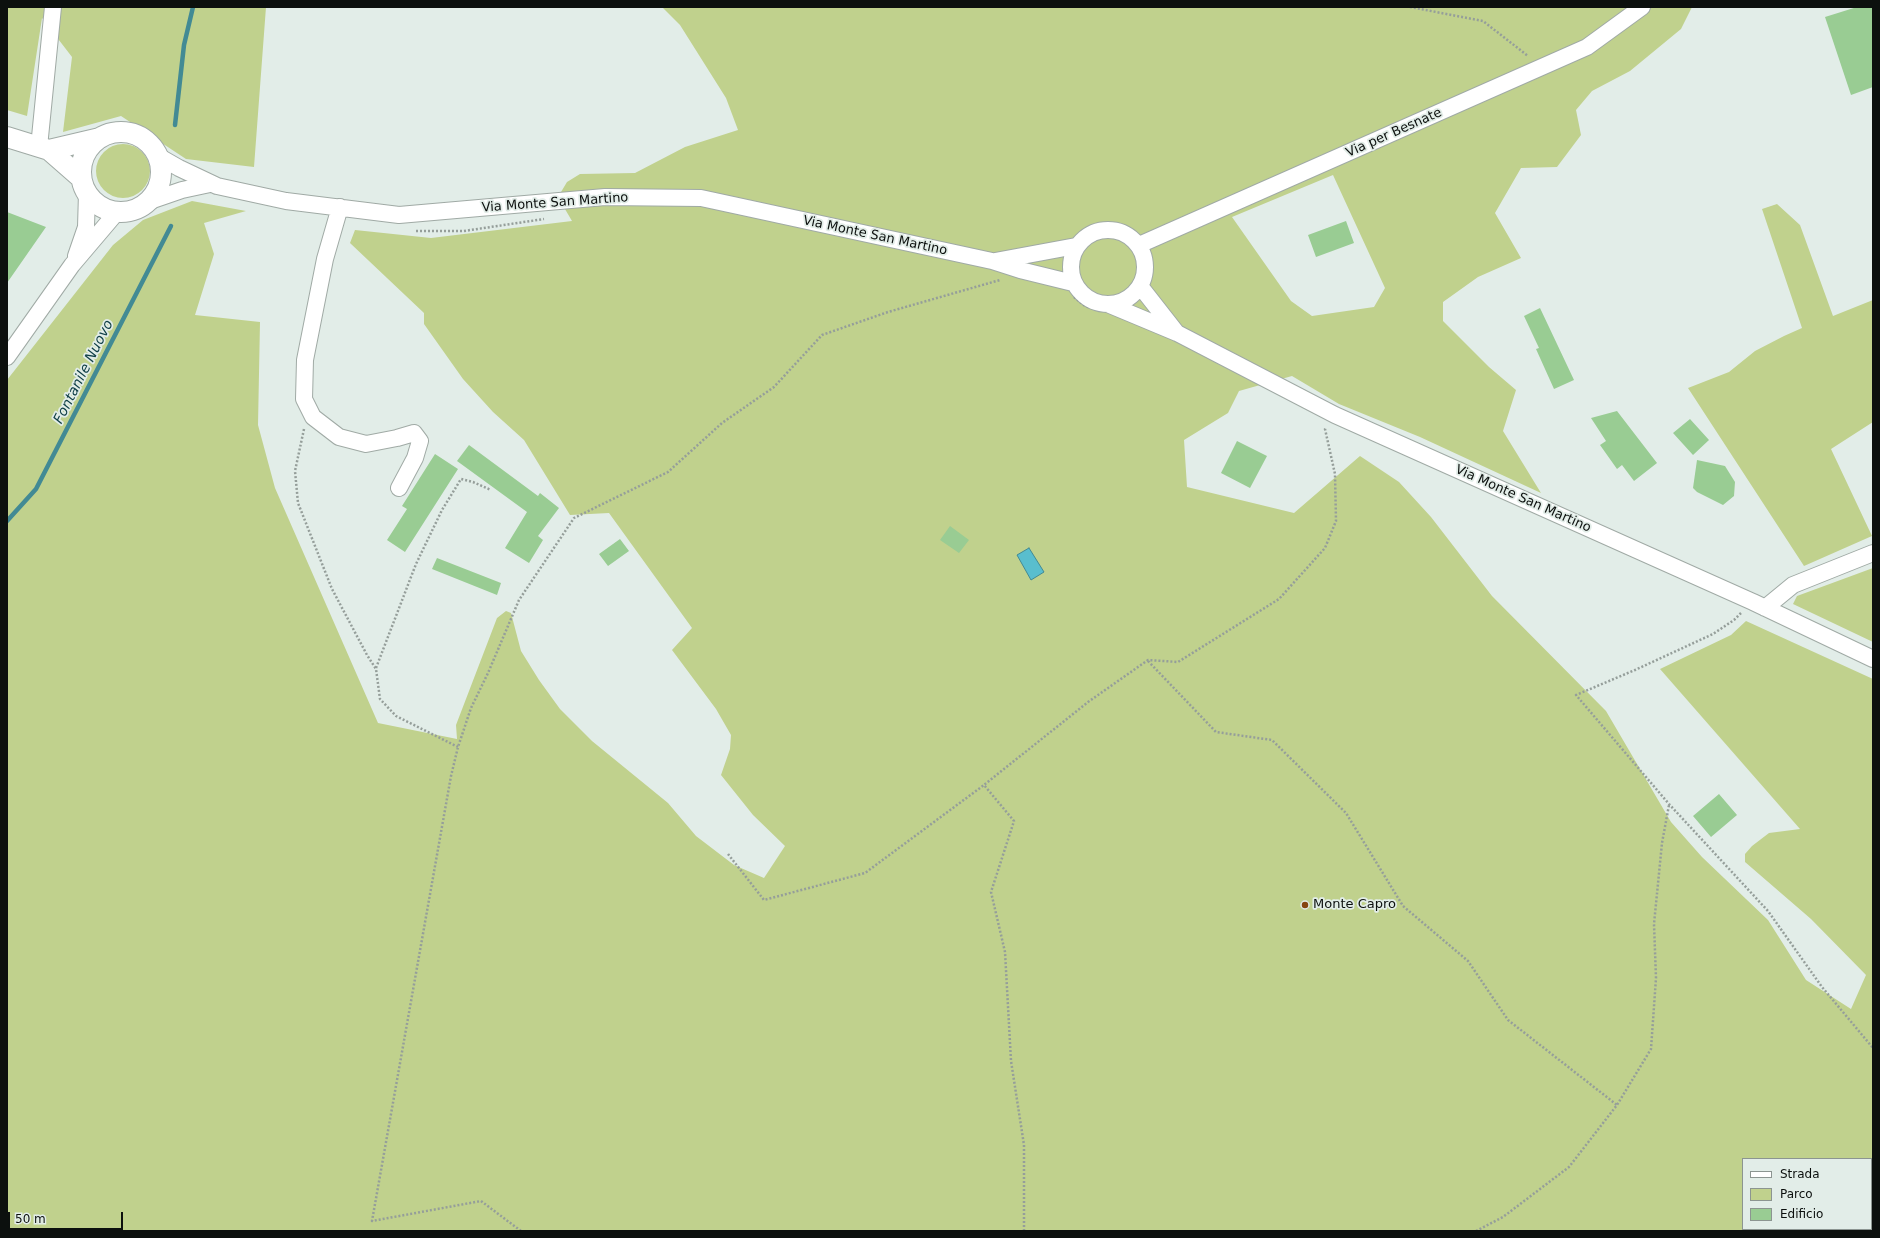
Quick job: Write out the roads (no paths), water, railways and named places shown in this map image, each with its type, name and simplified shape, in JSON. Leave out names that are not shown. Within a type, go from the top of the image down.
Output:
[{"type":"main road","points":[[7,137],[44,149],[84,186],[94,203],[105,209],[117,212],[129,212],[140,208],[150,201],[157,191],[161,180],[161,168],[158,156],[144,139],[133,134],[122,132],[44,149]]},
{"type":"main road","points":[[84,186],[82,163],[89,149],[100,138]]},
{"type":"street","points":[[44,149],[53,7]]},
{"type":"street","name":"Via per Besnate","points":[[1138,246],[1587,47],[1642,7]]},
{"type":"street","name":"Via Monte San Martino","points":[[158,156],[210,184],[286,200],[399,214],[605,197],[701,198],[992,261],[1020,270],[1073,283],[1082,295],[1095,302],[1110,304],[1177,333],[1335,415],[1759,605],[1873,659]]},
{"type":"street","name":"Via Monte San Martino","points":[[150,201],[182,190],[210,184]]},
{"type":"street","points":[[72,265],[86,226],[84,186]]},
{"type":"street","points":[[340,207],[325,259],[305,360],[304,399],[313,417],[339,437],[366,444],[414,433],[420,441],[415,458],[399,488]]},
{"type":"street","points":[[7,357],[72,265],[117,212]]},
{"type":"street","name":"Via Monte San Martino","points":[[992,261],[1076,246],[1085,237],[1096,231],[1108,229],[1119,231],[1130,237],[1138,246]]},
{"type":"street","points":[[1073,283],[1070,264],[1076,246]]},
{"type":"street","points":[[1110,304],[1122,302],[1132,295],[1140,286],[1145,272],[1144,258],[1138,246]]},
{"type":"street","name":"Via Monte San Martino","points":[[1140,286],[1177,333]]},
{"type":"street","points":[[1759,605],[1793,585],[1873,553]]},
{"type":"water","points":[[1029,548],[1044,572],[1031,580],[1017,555]]},
{"type":"waterway","name":"Fontanile Nuovo","points":[[175,125],[184,45],[193,7]]},
{"type":"waterway","name":"Fontanile Nuovo","points":[[7,521],[36,489],[171,226]]},
{"type":"place","name":"Monte Capro","points":[[1305,905]]}]
